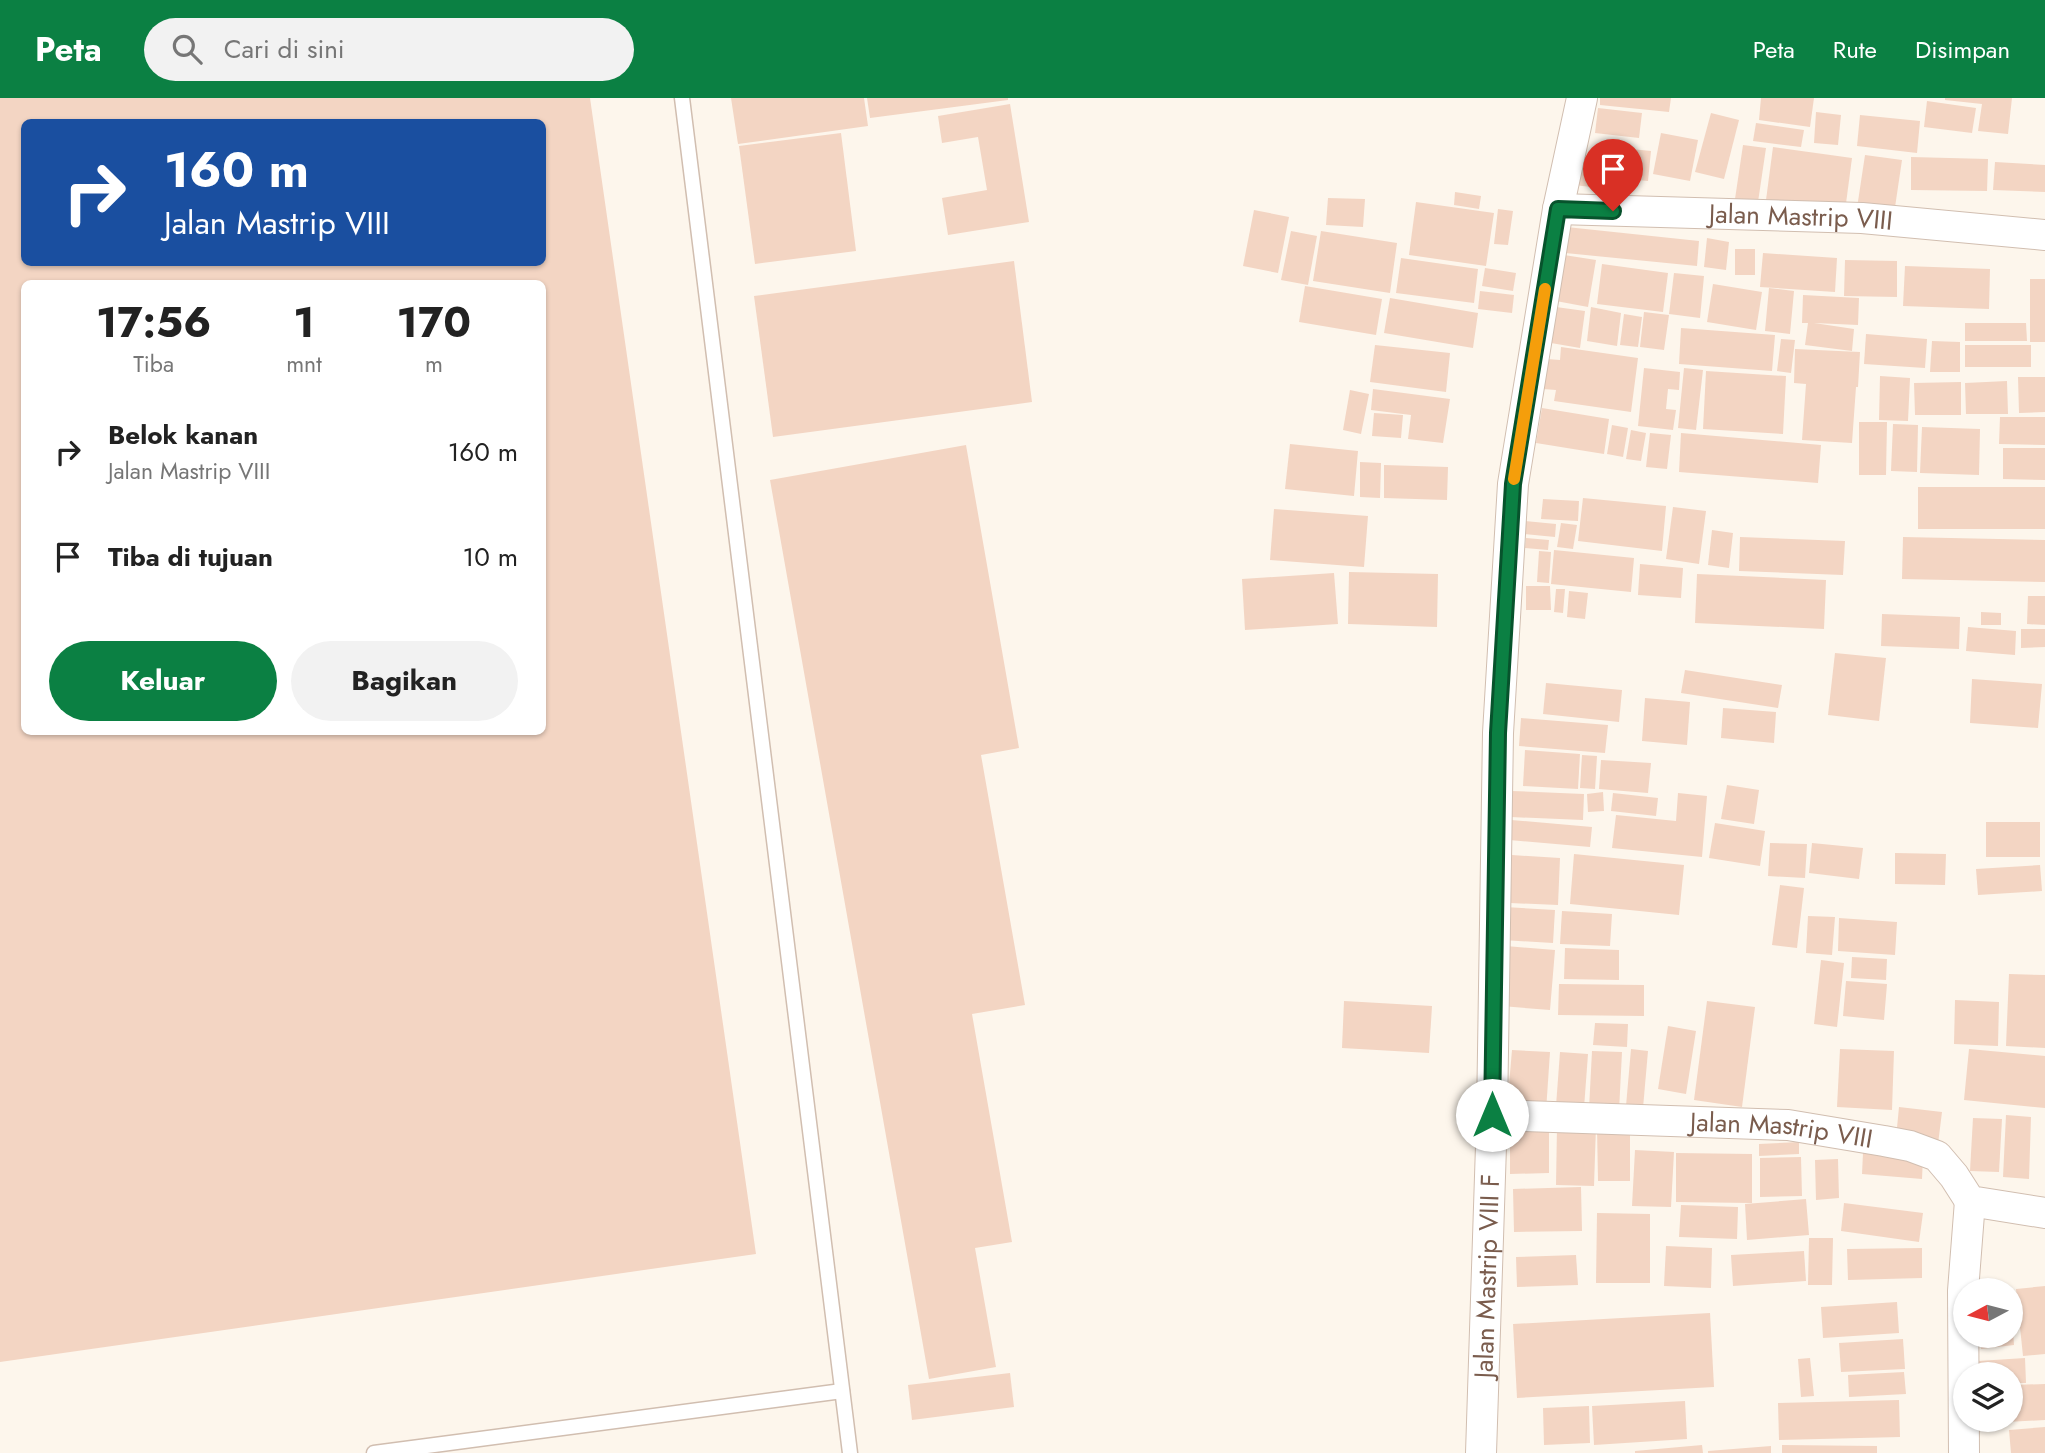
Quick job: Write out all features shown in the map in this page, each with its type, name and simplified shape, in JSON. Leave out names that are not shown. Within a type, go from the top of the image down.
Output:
[{"type":"street","name":"Jalan Mastrip VIII F","points":[[1481,1453],[1492,1115],[1498,733],[1513,484],[1558,209],[1582,98]]},
{"type":"street","name":"Jalan Mastrip VIII","points":[[1558,209],[1862,218],[2045,235]]},
{"type":"street","name":"Jalan Mastrip VIII","points":[[1492,1115],[1788,1125],[1884,1141],[1910,1146],[1937,1156],[1970,1201]]},
{"type":"street","points":[[1964,1453],[1963,1291],[1970,1201],[2045,1213]]},
{"type":"lane","points":[[682,98],[849,1453]]},
{"type":"lane","points":[[374,1453],[842,1391]]},
{"type":"building","points":[[0,98],[590,98],[756,1254],[0,1362]]},
{"type":"building","points":[[731,98],[864,98],[868,126],[738,144]]},
{"type":"building","points":[[867,98],[1008,98],[1008,100],[870,118]]},
{"type":"building","points":[[1600,98],[1671,98],[1669,112],[1600,105]]},
{"type":"building","points":[[1761,98],[1814,98],[1810,127],[1759,120]]},
{"type":"building","points":[[1945,98],[2012,98],[2008,134],[1978,131],[1982,104]]},
{"type":"building","points":[[1927,101],[1976,108],[1972,133],[1924,127]]},
{"type":"building","points":[[1010,104],[1029,222],[948,235],[942,198],[987,190],[978,137],[942,143],[938,116]]},
{"type":"building","points":[[1598,108],[1642,113],[1639,138],[1595,133]]},
{"type":"building","points":[[1816,112],[1841,115],[1838,145],[1814,143]]},
{"type":"building","points":[[1711,113],[1739,120],[1724,179],[1695,172]]},
{"type":"building","points":[[1860,115],[1920,121],[1917,153],[1857,146]]},
{"type":"building","points":[[1756,123],[1804,130],[1801,147],[1753,141]]},
{"type":"building","points":[[841,133],[856,251],[755,264],[739,146]]},
{"type":"building","points":[[1661,133],[1698,140],[1690,181],[1653,174]]},
{"type":"building","points":[[1743,145],[1766,148],[1758,202],[1735,199]]},
{"type":"building","points":[[1773,147],[1852,158],[1845,211],[1766,200]]},
{"type":"building","points":[[1621,148],[1651,151],[1648,181],[1618,178],[1616,190],[1566,184],[1569,159],[1619,165]]},
{"type":"building","points":[[1865,155],[1902,160],[1894,214],[1857,208]]},
{"type":"building","points":[[1911,157],[1988,159],[1987,191],[1911,190]]},
{"type":"building","points":[[1995,162],[2045,165],[2045,192],[1993,190]]},
{"type":"building","points":[[1455,192],[1481,196],[1479,209],[1454,205]]},
{"type":"building","points":[[1328,198],[1365,199],[1363,227],[1326,225]]},
{"type":"building","points":[[1416,202],[1494,213],[1486,266],[1409,255]]},
{"type":"building","points":[[1498,209],[1513,211],[1508,245],[1494,244]]},
{"type":"building","points":[[1254,210],[1289,217],[1278,273],[1243,266]]},
{"type":"building","points":[[1557,226],[1699,241],[1697,266],[1555,252]]},
{"type":"building","points":[[1291,231],[1317,236],[1308,285],[1281,280]]},
{"type":"building","points":[[1321,231],[1397,243],[1390,293],[1313,281]]},
{"type":"building","points":[[1707,238],[1729,242],[1726,270],[1704,267]]},
{"type":"building","points":[[1735,249],[1755,249],[1755,275],[1735,275]]},
{"type":"building","points":[[1763,253],[1837,258],[1835,292],[1760,287]]},
{"type":"building","points":[[1564,255],[1596,260],[1588,307],[1556,301]]},
{"type":"building","points":[[1401,258],[1478,269],[1474,303],[1396,293]]},
{"type":"building","points":[[1845,260],[1897,261],[1897,297],[1844,296]]},
{"type":"building","points":[[1014,261],[1032,402],[773,437],[754,296]]},
{"type":"building","points":[[1602,264],[1668,273],[1663,312],[1597,304]]},
{"type":"building","points":[[1905,266],[1990,269],[1989,309],[1903,306]]},
{"type":"building","points":[[1485,268],[1516,273],[1513,291],[1482,286]]},
{"type":"building","points":[[1674,273],[1704,276],[1700,318],[1669,314]]},
{"type":"building","points":[[2030,279],[2045,279],[2045,342],[2030,342]]},
{"type":"building","points":[[1713,284],[1762,292],[1756,330],[1707,322]]},
{"type":"building","points":[[1305,286],[1382,299],[1376,335],[1299,322]]},
{"type":"building","points":[[1769,288],[1794,291],[1790,334],[1765,331]]},
{"type":"building","points":[[1480,291],[1514,295],[1512,313],[1478,309]]},
{"type":"building","points":[[1803,295],[1859,298],[1858,325],[1814,323],[1854,329],[1852,351],[1805,345],[1808,323],[1802,323]]},
{"type":"building","points":[[1390,298],[1478,313],[1473,348],[1384,333]]},
{"type":"building","points":[[1556,307],[1585,311],[1580,348],[1551,343]]},
{"type":"building","points":[[1591,307],[1621,313],[1617,346],[1587,341]]},
{"type":"building","points":[[1644,312],[1669,315],[1664,350],[1640,347]]},
{"type":"building","points":[[1624,314],[1642,317],[1638,347],[1620,345]]},
{"type":"building","points":[[1965,323],[2026,323],[2027,341],[1965,341]]},
{"type":"building","points":[[1681,328],[1775,335],[1772,371],[1679,364]]},
{"type":"building","points":[[1866,334],[1927,339],[1925,368],[1864,364]]},
{"type":"building","points":[[1781,339],[1795,340],[1791,373],[1777,371]]},
{"type":"building","points":[[1932,341],[1960,342],[1960,372],[1930,372]]},
{"type":"building","points":[[1375,345],[1450,353],[1446,392],[1370,382]]},
{"type":"building","points":[[1965,345],[2031,345],[2031,367],[1965,367]]},
{"type":"building","points":[[1561,347],[1638,358],[1631,412],[1554,401],[1556,390],[1543,389],[1547,359],[1560,360]]},
{"type":"building","points":[[1795,349],[1860,352],[1852,443],[1802,440],[1806,384],[1794,383]]},
{"type":"building","points":[[1644,368],[1680,372],[1679,390],[1668,389],[1666,409],[1676,410],[1673,430],[1638,426]]},
{"type":"building","points":[[1684,368],[1703,370],[1696,430],[1678,428]]},
{"type":"building","points":[[1706,371],[1786,376],[1783,434],[1703,429]]},
{"type":"building","points":[[1880,376],[1910,378],[1908,421],[1879,420]]},
{"type":"building","points":[[2018,377],[2045,377],[2045,412],[2019,413]]},
{"type":"building","points":[[2007,381],[2008,414],[1966,414],[1965,383]]},
{"type":"building","points":[[1961,382],[1961,415],[1915,415],[1914,383]]},
{"type":"building","points":[[1373,389],[1450,399],[1443,443],[1408,439],[1411,415],[1371,410]]},
{"type":"building","points":[[1350,390],[1369,394],[1361,434],[1343,430]]},
{"type":"building","points":[[1542,408],[1609,419],[1604,454],[1536,443]]},
{"type":"building","points":[[1374,413],[1403,415],[1401,438],[1372,436]]},
{"type":"building","points":[[2000,417],[2045,417],[2045,445],[1999,444]]},
{"type":"building","points":[[1859,422],[1887,422],[1886,475],[1859,475]]},
{"type":"building","points":[[1893,424],[1918,425],[1917,472],[1891,471]]},
{"type":"building","points":[[1612,425],[1628,428],[1623,457],[1607,454]]},
{"type":"building","points":[[1922,427],[1980,429],[1979,475],[1920,473]]},
{"type":"building","points":[[1631,430],[1646,433],[1641,461],[1626,459]]},
{"type":"building","points":[[1650,433],[1671,435],[1667,469],[1646,467]]},
{"type":"building","points":[[1681,433],[1821,445],[1818,483],[1679,472]]},
{"type":"building","points":[[1290,444],[1358,451],[1354,496],[1285,489]]},
{"type":"building","points":[[966,445],[1019,748],[981,755],[1025,1005],[972,1014],[1012,1242],[975,1248],[996,1367],[929,1379],[770,480]]},
{"type":"building","points":[[2003,448],[2045,448],[2045,480],[2003,479]]},
{"type":"building","points":[[1360,462],[1381,463],[1380,498],[1360,497]]},
{"type":"building","points":[[1384,465],[1448,467],[1447,500],[1384,498]]},
{"type":"building","points":[[1918,487],[2045,487],[2045,529],[1918,529]]},
{"type":"building","points":[[1583,498],[1666,506],[1662,551],[1578,541]]},
{"type":"building","points":[[1543,499],[1579,501],[1578,521],[1541,519]]},
{"type":"building","points":[[1673,507],[1706,511],[1699,564],[1666,559]]},
{"type":"building","points":[[1274,509],[1368,516],[1364,567],[1270,560]]},
{"type":"building","points":[[1525,521],[1556,524],[1555,537],[1524,534]]},
{"type":"building","points":[[1561,523],[1577,525],[1573,549],[1557,547]]},
{"type":"building","points":[[1712,530],[1733,533],[1729,568],[1708,565]]},
{"type":"building","points":[[1740,537],[1845,541],[1843,575],[1739,571]]},
{"type":"building","points":[[1903,537],[2045,540],[2045,582],[1902,579]]},
{"type":"building","points":[[1526,538],[1549,540],[1548,550],[1525,548]]},
{"type":"building","points":[[1554,550],[1634,558],[1631,592],[1551,584]]},
{"type":"building","points":[[1539,551],[1551,552],[1549,583],[1537,582]]},
{"type":"building","points":[[1640,564],[1683,568],[1681,598],[1638,595]]},
{"type":"building","points":[[1349,572],[1438,574],[1437,627],[1348,624]]},
{"type":"building","points":[[1334,573],[1338,624],[1245,630],[1242,579]]},
{"type":"building","points":[[1697,574],[1826,580],[1824,629],[1695,623]]},
{"type":"building","points":[[1526,586],[1550,586],[1551,610],[1526,610]]},
{"type":"building","points":[[1556,589],[1565,589],[1563,613],[1554,612]]},
{"type":"building","points":[[1569,591],[1588,593],[1585,619],[1567,617]]},
{"type":"building","points":[[2028,596],[2045,596],[2045,625],[2027,624]]},
{"type":"building","points":[[1981,612],[2001,613],[2001,625],[1981,625]]},
{"type":"building","points":[[1882,614],[1960,617],[1959,649],[1881,646]]},
{"type":"building","points":[[1968,627],[2016,631],[2015,655],[1966,651]]},
{"type":"building","points":[[2021,629],[2045,629],[2045,647],[2021,648]]},
{"type":"building","points":[[1835,653],[1886,658],[1879,721],[1828,715]]},
{"type":"building","points":[[1685,670],[1782,685],[1778,708],[1681,693]]},
{"type":"building","points":[[1972,679],[2042,684],[2038,728],[1970,723]]},
{"type":"building","points":[[1546,683],[1622,690],[1619,722],[1543,714]]},
{"type":"building","points":[[1645,698],[1690,702],[1687,745],[1642,741]]},
{"type":"building","points":[[1723,708],[1776,712],[1774,743],[1721,738]]},
{"type":"building","points":[[1521,718],[1608,725],[1605,753],[1519,746]]},
{"type":"building","points":[[1525,750],[1580,754],[1578,789],[1523,786]]},
{"type":"building","points":[[1582,755],[1597,756],[1595,789],[1580,788]]},
{"type":"building","points":[[1601,760],[1651,763],[1648,793],[1599,789]]},
{"type":"building","points":[[1727,785],[1759,790],[1754,824],[1721,819]]},
{"type":"building","points":[[1512,791],[1584,794],[1583,820],[1511,817]]},
{"type":"building","points":[[1603,792],[1604,811],[1588,812],[1587,794]]},
{"type":"building","points":[[1613,793],[1658,798],[1656,816],[1611,811]]},
{"type":"building","points":[[1678,793],[1707,796],[1702,857],[1612,848],[1616,815],[1676,821]]},
{"type":"building","points":[[1511,820],[1592,827],[1590,847],[1509,840]]},
{"type":"building","points":[[1986,822],[2040,822],[2040,857],[1986,857]]},
{"type":"building","points":[[1715,823],[1765,831],[1760,866],[1709,858]]},
{"type":"building","points":[[1770,843],[1807,844],[1805,878],[1768,876]]},
{"type":"building","points":[[1812,843],[1863,848],[1859,879],[1809,873]]},
{"type":"building","points":[[1895,853],[1946,854],[1945,885],[1895,884]]},
{"type":"building","points":[[1574,854],[1684,865],[1679,915],[1570,904]]},
{"type":"building","points":[[1512,855],[1560,858],[1558,905],[1510,903]]},
{"type":"building","points":[[2040,865],[2042,891],[1978,895],[1976,869]]},
{"type":"building","points":[[1780,885],[1804,888],[1797,948],[1772,945]]},
{"type":"building","points":[[1505,907],[1555,910],[1553,943],[1503,940]]},
{"type":"building","points":[[1562,911],[1612,914],[1610,946],[1560,944]]},
{"type":"building","points":[[1808,916],[1835,917],[1832,955],[1806,953]]},
{"type":"building","points":[[1839,918],[1897,922],[1895,955],[1838,951]]},
{"type":"building","points":[[1506,946],[1555,950],[1550,1010],[1501,1006]]},
{"type":"building","points":[[1565,948],[1619,950],[1619,980],[1564,979]]},
{"type":"building","points":[[1852,957],[1887,959],[1886,980],[1851,978]]},
{"type":"building","points":[[1821,960],[1844,963],[1837,1027],[1814,1024]]},
{"type":"building","points":[[2009,974],[2045,975],[2045,1048],[2006,1046]]},
{"type":"building","points":[[1846,981],[1887,984],[1884,1020],[1843,1016]]},
{"type":"building","points":[[1559,984],[1644,985],[1644,1016],[1558,1015]]},
{"type":"building","points":[[1955,1000],[1999,1002],[1998,1046],[1954,1044]]},
{"type":"building","points":[[1344,1001],[1432,1006],[1429,1053],[1342,1048]]},
{"type":"building","points":[[1707,1001],[1755,1007],[1742,1107],[1694,1100]]},
{"type":"building","points":[[1595,1023],[1628,1024],[1627,1047],[1593,1045]]},
{"type":"building","points":[[1668,1026],[1696,1031],[1686,1094],[1658,1089]]},
{"type":"building","points":[[1631,1049],[1648,1051],[1643,1108],[1626,1106]]},
{"type":"building","points":[[1840,1049],[1894,1051],[1892,1110],[1837,1107]]},
{"type":"building","points":[[1969,1049],[2045,1056],[2045,1108],[1964,1100]]},
{"type":"building","points":[[1512,1050],[1550,1052],[1546,1111],[1507,1108]]},
{"type":"building","points":[[1592,1051],[1622,1052],[1619,1111],[1589,1109]]},
{"type":"building","points":[[1560,1052],[1588,1054],[1584,1108],[1556,1106]]},
{"type":"building","points":[[1899,1107],[1942,1112],[1938,1144],[1896,1138]]},
{"type":"building","points":[[2006,1115],[2031,1117],[2029,1179],[2003,1177]]},
{"type":"building","points":[[1973,1118],[2002,1119],[1999,1172],[1970,1171]]},
{"type":"building","points":[[1510,1123],[1549,1123],[1549,1173],[1510,1174]]},
{"type":"building","points":[[1557,1126],[1596,1126],[1594,1186],[1556,1185]]},
{"type":"building","points":[[1597,1127],[1630,1127],[1630,1181],[1598,1181]]},
{"type":"building","points":[[1799,1142],[1799,1154],[1759,1156],[1759,1144]]},
{"type":"building","points":[[1635,1150],[1674,1152],[1671,1207],[1632,1206]]},
{"type":"building","points":[[1676,1153],[1752,1154],[1752,1203],[1676,1202]]},
{"type":"building","points":[[1863,1153],[1923,1157],[1922,1179],[1862,1174]]},
{"type":"building","points":[[1801,1157],[1802,1196],[1760,1197],[1760,1158]]},
{"type":"building","points":[[1838,1159],[1839,1198],[1816,1200],[1815,1160]]},
{"type":"building","points":[[1581,1187],[1582,1231],[1514,1232],[1513,1189]]},
{"type":"building","points":[[1806,1199],[1809,1235],[1747,1240],[1745,1204]]},
{"type":"building","points":[[1844,1203],[1923,1213],[1919,1242],[1841,1231]]},
{"type":"building","points":[[1681,1205],[1738,1207],[1737,1239],[1679,1237]]},
{"type":"building","points":[[1597,1213],[1650,1214],[1650,1283],[1596,1283]]},
{"type":"building","points":[[1809,1238],[1833,1238],[1832,1285],[1808,1285]]},
{"type":"building","points":[[1666,1246],[1712,1248],[1711,1288],[1664,1286]]},
{"type":"building","points":[[1922,1248],[1922,1278],[1848,1280],[1847,1249]]},
{"type":"building","points":[[1804,1251],[1806,1281],[1733,1286],[1731,1255]]},
{"type":"building","points":[[1576,1255],[1578,1285],[1517,1287],[1516,1257]]},
{"type":"building","points":[[2045,1286],[2045,1354],[2023,1356],[2023,1288]]},
{"type":"building","points":[[1897,1302],[1899,1333],[1823,1338],[1821,1307]]},
{"type":"building","points":[[1710,1313],[1714,1387],[1517,1398],[1513,1324]]},
{"type":"building","points":[[1903,1339],[1905,1369],[1841,1372],[1839,1343]]},
{"type":"building","points":[[1810,1358],[1814,1396],[1801,1397],[1798,1359]]},
{"type":"building","points":[[2025,1358],[2026,1383],[2023,1383],[2023,1362],[1978,1361]]},
{"type":"building","points":[[1904,1372],[1906,1394],[1849,1397],[1848,1375]]},
{"type":"building","points":[[1010,1373],[1014,1407],[912,1420],[908,1385]]},
{"type":"building","points":[[2045,1384],[2045,1420],[2023,1421],[2023,1385]]},
{"type":"building","points":[[1899,1400],[1900,1437],[1779,1440],[1778,1403]]},
{"type":"building","points":[[1685,1401],[1687,1439],[1594,1445],[1592,1406]]},
{"type":"building","points":[[1589,1406],[1590,1443],[1544,1445],[1543,1408]]},
{"type":"building","points":[[2045,1427],[2045,1453],[2011,1453],[2009,1432],[2023,1432],[2023,1429]]},
{"type":"building","points":[[1702,1445],[1703,1453],[1635,1453],[1635,1451]]},
{"type":"building","points":[[1782,1445],[1877,1446],[1877,1453],[1782,1453]]},
{"type":"building","points":[[1771,1446],[1771,1453],[1708,1453],[1708,1451]]},
{"type":"slow traffic","points":[[1514,479],[1545,289]]},
{"type":"route","points":[[1492,1115],[1498,733],[1513,484],[1558,209],[1613,211]]}]
